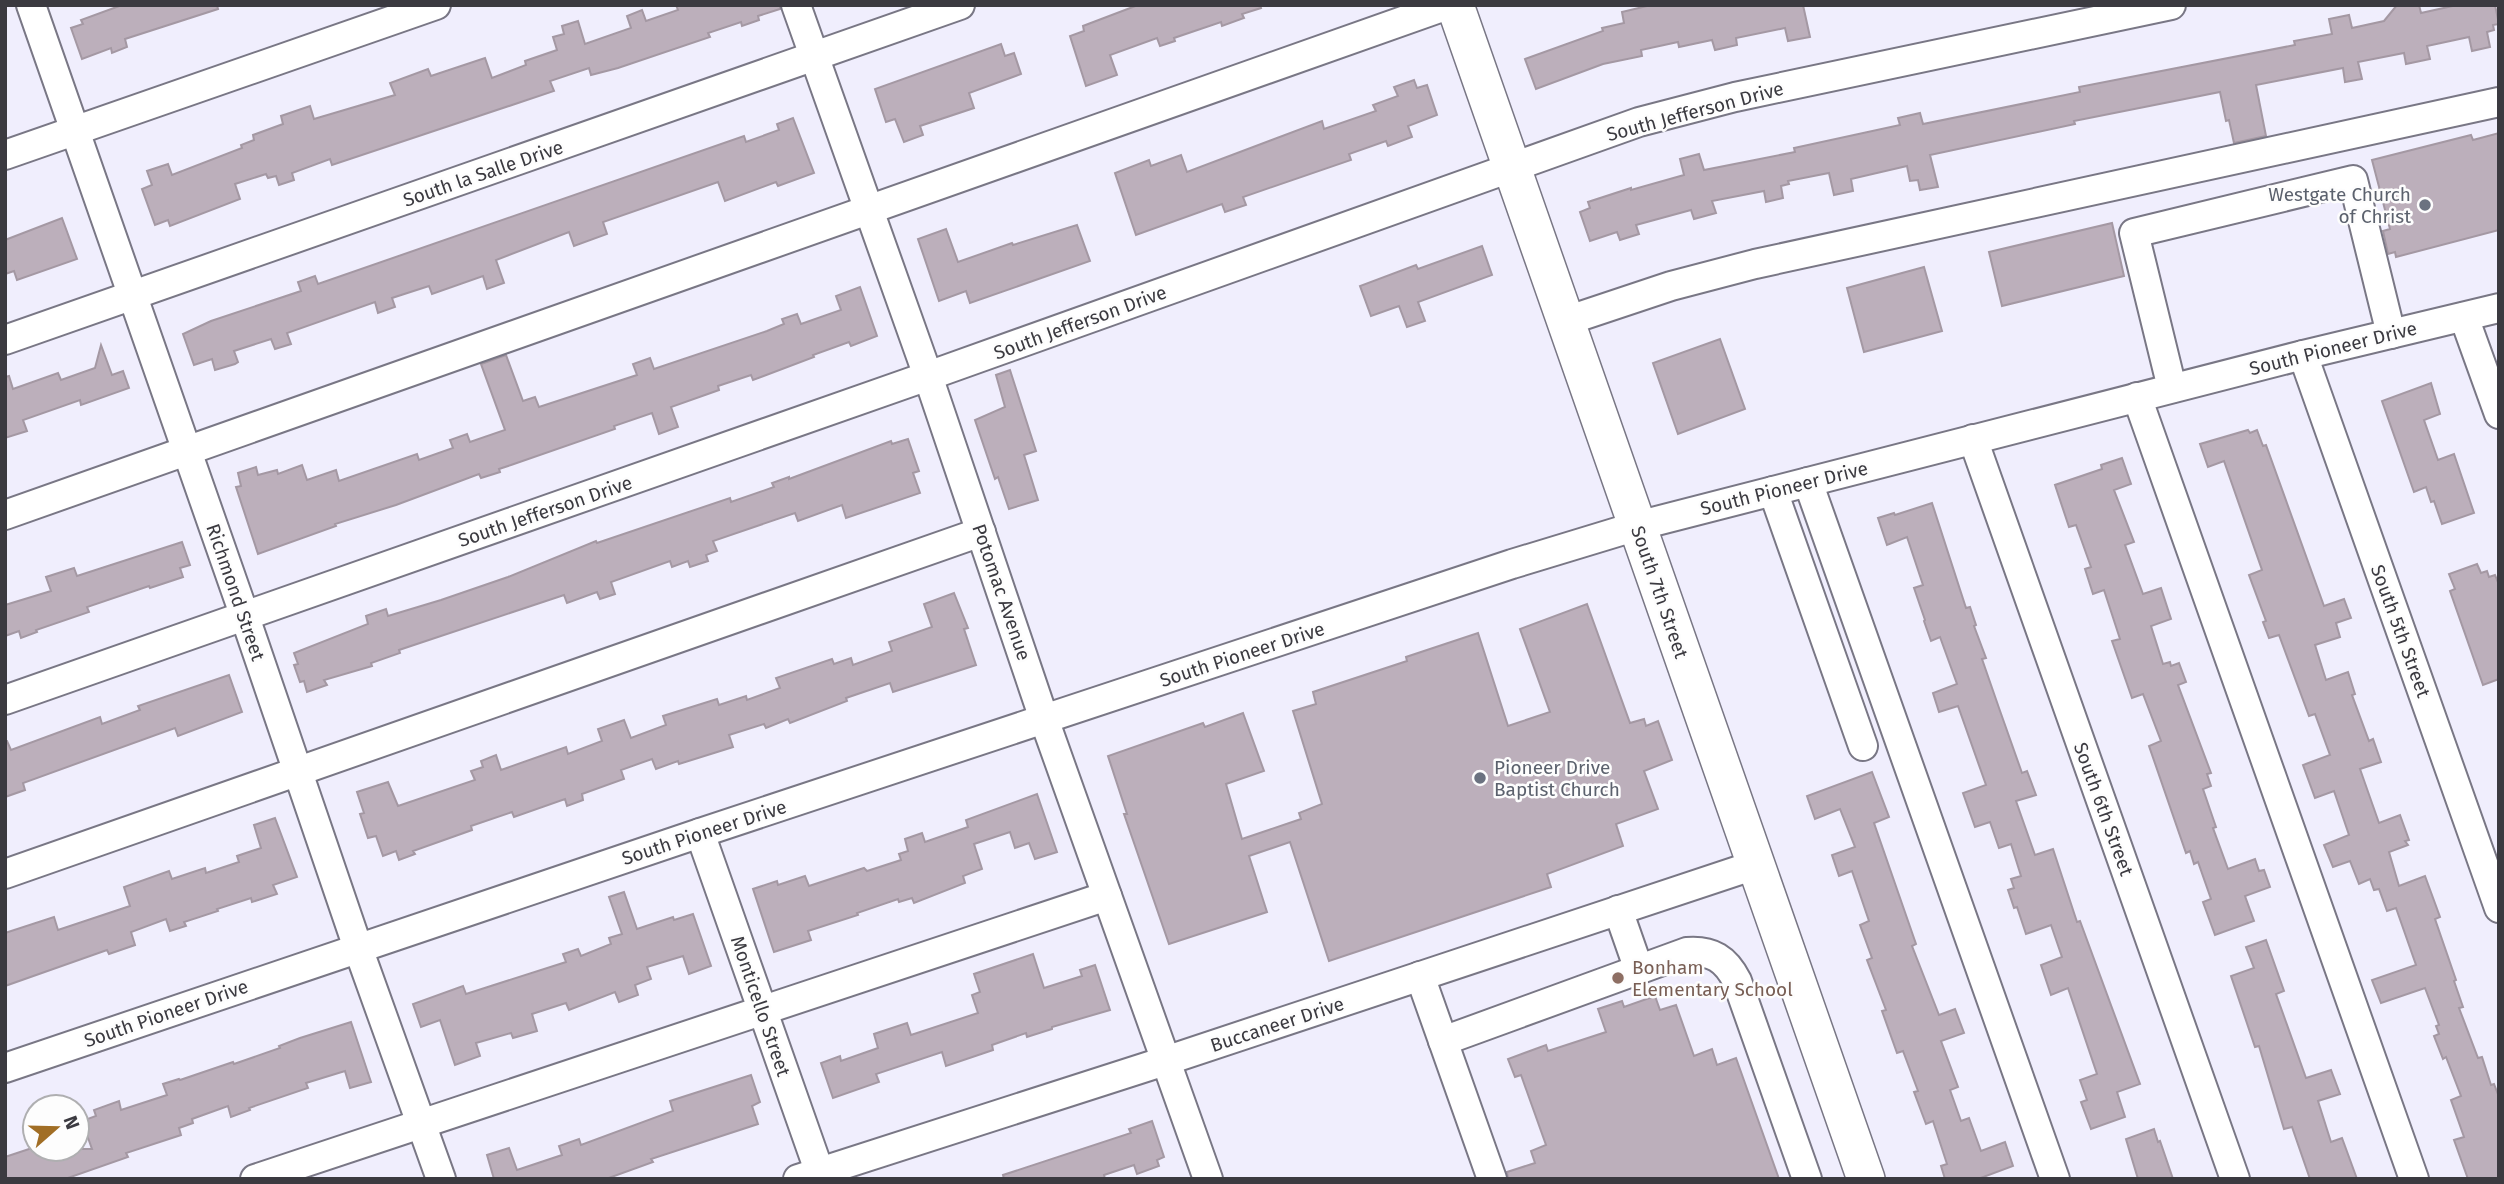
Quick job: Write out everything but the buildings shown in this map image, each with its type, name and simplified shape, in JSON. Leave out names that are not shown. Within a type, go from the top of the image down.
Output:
[{"type":"main road","name":"South 7th Street","points":[[1455,5],[1867,1179]]},
{"type":"street","name":"Richmond Street","points":[[31,5],[358,948],[441,1179]]},
{"type":"street","points":[[5,155],[436,5]]},
{"type":"street","name":"Potomac Avenue","points":[[796,5],[928,376],[1044,719],[1208,1179]]},
{"type":"street","name":"South la Salle Drive","points":[[5,340],[960,5]]},
{"type":"street","points":[[5,515],[1448,5]]},
{"type":"street","name":"South Jefferson Drive","points":[[5,700],[928,376],[1640,122],[1735,97],[2171,5]]},
{"type":"street","points":[[1566,321],[1671,286],[1755,264],[2499,102]]},
{"type":"street","points":[[2172,388],[2134,233],[2353,180],[2391,334]]},
{"type":"street","name":"South Pioneer Drive","points":[[5,1068],[700,833],[1499,569],[1637,526],[2172,388],[2499,308]]},
{"type":"street","points":[[2464,317],[2499,414]]},
{"type":"street","name":"South 5th Street","points":[[2303,355],[2499,908]]},
{"type":"street","points":[[2137,397],[2414,1179]]},
{"type":"street","name":"South 6th Street","points":[[1973,439],[2235,1179]]},
{"type":"street","points":[[1808,482],[2055,1179]]},
{"type":"street","points":[[1773,491],[1863,746]]},
{"type":"street","points":[[5,874],[981,532]]},
{"type":"street","name":"Monticello Street","points":[[700,833],[762,1010],[813,1176]]},
{"type":"street","name":"Buccaneer Drive","points":[[813,1176],[1755,865]]},
{"type":"street","points":[[255,1179],[1107,896]]},
{"type":"street","points":[[1618,910],[1639,970]]},
{"type":"street","points":[[1443,1041],[1687,952],[1702,951],[1717,956],[1730,967],[1737,981],[1807,1179]]},
{"type":"street","points":[[1420,976],[1493,1179]]},
{"type":"place","name":"Westgate Church of Christ","points":[[2425,205]]},
{"type":"place","name":"Pioneer Drive Baptist Church","points":[[1480,778]]},
{"type":"place","name":"Bonham Elementary School","points":[[1618,978]]}]
